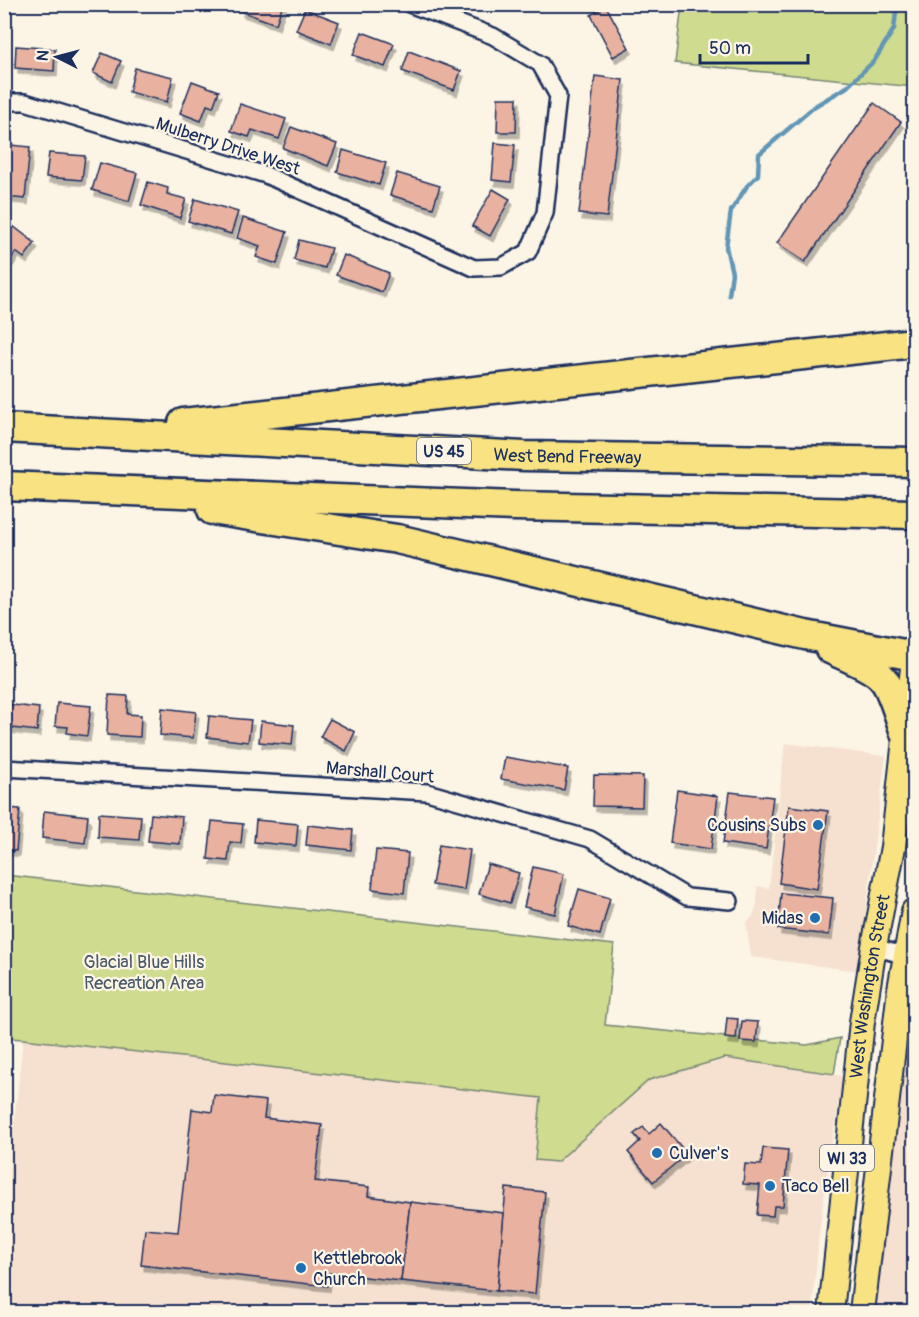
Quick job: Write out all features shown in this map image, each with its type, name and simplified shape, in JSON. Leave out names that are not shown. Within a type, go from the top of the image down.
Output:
[{"type":"highway","points":[[100,432],[915,342]]},
{"type":"highway","name":"West Bend Freeway","points":[[4,428],[524,456],[915,462]]},
{"type":"highway","points":[[4,486],[515,506],[915,514]]},
{"type":"highway","points":[[116,491],[168,503],[397,539],[805,635],[915,657]]},
{"type":"highway","points":[[805,635],[862,664],[883,678],[906,736]]},
{"type":"main road","name":"West Washington Street","points":[[831,1312],[862,1022],[893,847],[915,657]]},
{"type":"main road","name":"West Washington Street","points":[[862,1312],[900,989],[910,956],[915,911]]},
{"type":"street","name":"Mulberry Drive West","points":[[4,102],[26,102],[266,175],[474,268],[501,267],[528,252],[545,213],[558,96],[540,64],[493,36],[409,4]]},
{"type":"street","name":"Marshall Court","points":[[4,768],[427,792],[590,839],[687,897],[730,901]]},
{"type":"street","points":[[874,947],[910,956]]},
{"type":"shaded area","points":[[785,743],[886,756],[858,971],[751,957],[746,923],[753,916],[757,903],[757,886],[769,888]]},
{"type":"shaded area","points":[[914,956],[914,1312],[885,1309],[884,1312],[871,1312]]},
{"type":"shaded area","points":[[23,1039],[541,1098],[535,1159],[557,1162],[649,1080],[725,1058],[843,1076],[819,1235],[812,1312],[5,1312],[5,1208]]},
{"type":"green space","points":[[682,5],[914,5],[914,87],[675,63]]},
{"type":"green space","name":"Glacial Blue Hills Recreation Area","points":[[5,875],[614,945],[605,1025],[807,1045],[840,1038],[834,1074],[725,1058],[649,1080],[557,1162],[535,1160],[541,1098],[23,1039],[5,1039]]},
{"type":"building","points":[[242,4],[283,4],[276,24],[240,11]]},
{"type":"building","points":[[606,6],[629,48],[613,57],[591,15]]},
{"type":"building","points":[[305,9],[339,22],[331,44],[296,30]]},
{"type":"building","points":[[362,32],[394,44],[385,67],[353,55]]},
{"type":"building","points":[[16,46],[55,49],[54,71],[15,68]]},
{"type":"building","points":[[409,51],[461,71],[454,90],[402,71]]},
{"type":"building","points":[[102,53],[121,61],[112,82],[93,73]]},
{"type":"building","points":[[135,68],[173,77],[167,102],[129,92]]},
{"type":"building","points":[[595,76],[623,80],[607,217],[579,214]]},
{"type":"building","points":[[192,81],[219,91],[213,107],[207,105],[201,121],[180,113]]},
{"type":"building","points":[[498,98],[517,98],[516,132],[497,132]]},
{"type":"building","points":[[874,103],[901,122],[805,262],[777,243]]},
{"type":"building","points":[[240,104],[286,119],[279,139],[252,130],[249,137],[231,131]]},
{"type":"building","points":[[291,127],[337,144],[328,166],[283,148]]},
{"type":"building","points":[[495,143],[515,145],[511,182],[492,180]]},
{"type":"building","points":[[10,145],[30,147],[25,199],[6,197]]},
{"type":"building","points":[[343,150],[386,163],[379,185],[337,172]]},
{"type":"building","points":[[49,153],[85,156],[82,180],[46,177]]},
{"type":"building","points":[[100,163],[137,173],[129,201],[92,190]]},
{"type":"building","points":[[397,173],[440,186],[433,208],[390,195]]},
{"type":"building","points":[[148,182],[168,188],[167,194],[186,199],[180,218],[141,205]]},
{"type":"building","points":[[493,189],[510,199],[490,236],[472,226]]},
{"type":"building","points":[[195,199],[238,212],[231,234],[188,221]]},
{"type":"building","points":[[243,218],[287,232],[277,264],[256,257],[260,246],[237,238]]},
{"type":"building","points":[[13,226],[35,243],[24,258],[16,252],[8,263],[4,261],[4,238]]},
{"type":"building","points":[[299,240],[331,248],[325,268],[294,260]]},
{"type":"building","points":[[344,255],[389,273],[382,292],[336,275]]},
{"type":"building","points":[[109,695],[128,696],[127,714],[141,715],[140,737],[107,735]]},
{"type":"building","points":[[57,703],[91,706],[87,736],[67,733],[68,727],[55,726]]},
{"type":"building","points":[[4,704],[39,708],[37,731],[4,727]]},
{"type":"building","points":[[162,708],[196,712],[193,738],[160,735]]},
{"type":"building","points":[[209,716],[251,720],[248,742],[207,737]]},
{"type":"building","points":[[330,719],[355,732],[346,751],[320,737]]},
{"type":"building","points":[[261,721],[294,725],[292,745],[259,742]]},
{"type":"building","points":[[505,757],[568,768],[564,790],[501,779]]},
{"type":"building","points":[[594,775],[643,776],[642,807],[593,806]]},
{"type":"building","points":[[677,790],[718,796],[711,849],[670,843]]},
{"type":"building","points":[[730,792],[773,797],[766,849],[723,843]]},
{"type":"building","points":[[789,806],[828,811],[817,889],[779,883]]},
{"type":"building","points":[[4,808],[20,809],[16,851],[4,850]]},
{"type":"building","points":[[44,811],[88,816],[85,843],[42,838]]},
{"type":"building","points":[[99,813],[141,816],[139,840],[98,837]]},
{"type":"building","points":[[151,814],[182,817],[180,844],[148,841]]},
{"type":"building","points":[[256,820],[298,824],[296,846],[254,842]]},
{"type":"building","points":[[212,821],[243,824],[241,843],[230,842],[228,861],[208,859]]},
{"type":"building","points":[[308,825],[353,830],[351,850],[306,845]]},
{"type":"building","points":[[439,845],[470,850],[464,890],[432,885]]},
{"type":"building","points":[[376,850],[408,853],[404,893],[372,889]]},
{"type":"building","points":[[488,864],[519,873],[510,903],[479,894]]},
{"type":"building","points":[[533,867],[564,874],[555,914],[524,907]]},
{"type":"building","points":[[579,889],[610,898],[600,935],[568,926]]},
{"type":"building","points":[[781,893],[833,898],[829,935],[778,929]]},
{"type":"building","points":[[727,1018],[738,1019],[736,1039],[725,1038]]},
{"type":"building","points":[[742,1021],[758,1022],[756,1042],[740,1041]]},
{"type":"building","points":[[214,1095],[266,1101],[264,1118],[322,1125],[315,1181],[369,1187],[368,1196],[410,1202],[401,1281],[329,1273],[327,1286],[141,1265],[145,1229],[178,1232],[192,1109],[212,1112]]},
{"type":"building","name":"Culver's","points":[[661,1123],[687,1154],[653,1182],[628,1152],[640,1141],[634,1134],[643,1127],[649,1134]]},
{"type":"building","points":[[763,1148],[788,1150],[783,1206],[774,1206],[773,1216],[757,1215],[760,1185],[743,1184],[745,1164],[761,1165]]},
{"type":"building","points":[[506,1188],[545,1192],[535,1294],[497,1291]]},
{"type":"building","points":[[410,1202],[504,1213],[497,1291],[401,1281]]},
{"type":"waterway","points":[[729,295],[732,273],[726,247],[731,211],[747,186],[758,175],[759,154],[815,106],[847,87],[874,61],[894,29],[897,4]]},
{"type":"place","name":"Cousins Subs","points":[[818,825]]},
{"type":"place","name":"Midas","points":[[815,918]]},
{"type":"place","name":"Culver's","points":[[657,1153]]},
{"type":"place","name":"Taco Bell","points":[[770,1186]]},
{"type":"place","name":"Kettlebrook Church","points":[[301,1268]]}]
